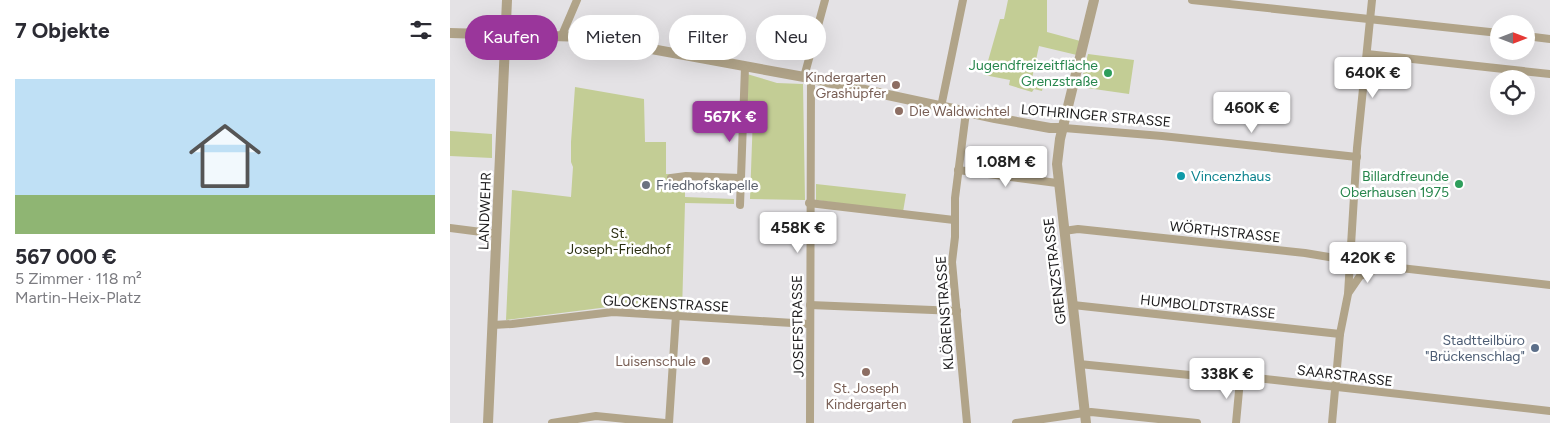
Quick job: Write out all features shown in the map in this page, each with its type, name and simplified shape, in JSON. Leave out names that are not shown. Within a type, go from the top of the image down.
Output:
[{"type":"street","name":"LANDWEHR","points":[[507,0],[507,15]]},
{"type":"street","points":[[562,35],[577,0]]},
{"type":"street","name":"JOSEFSTRASSE","points":[[810,423],[807,78],[825,0]]},
{"type":"street","points":[[942,107],[963,0]]},
{"type":"street","name":"GRENZSTRASSE","points":[[1085,418],[1057,183],[1057,155],[1094,0]]},
{"type":"street","points":[[1192,0],[1490,32]]},
{"type":"street","points":[[1332,423],[1340,334],[1348,294],[1357,158],[1372,0]]},
{"type":"street","name":"LOTHRINGER STRASSE","points":[[450,33],[465,34]]},
{"type":"street","name":"LOTHRINGER STRASSE","points":[[558,35],[586,37],[807,78],[1024,124],[1162,136],[1357,158]]},
{"type":"street","points":[[1535,37],[1550,39]]},
{"type":"street","points":[[1366,54],[1550,74]]},
{"type":"street","name":"LANDWEHR","points":[[488,423],[505,60]]},
{"type":"street","points":[[740,205],[745,67]]},
{"type":"street","name":"KLÖRENSTRASSE","points":[[966,112],[958,170],[952,262],[967,423]]},
{"type":"street","points":[[958,170],[1057,183]]},
{"type":"street","points":[[672,178],[686,176],[741,178]]},
{"type":"street","points":[[809,203],[954,220]]},
{"type":"street","points":[[450,228],[498,234]]},
{"type":"street","name":"WÖRTHSTRASSE","points":[[1064,231],[1087,230],[1549,285]]},
{"type":"street","points":[[1348,294],[1360,276],[1383,266]]},
{"type":"street","points":[[810,305],[957,311]]},
{"type":"street","name":"HUMBOLDTSTRASSE","points":[[1073,305],[1340,334]]},
{"type":"street","name":"GLOCKENSTRASSE","points":[[493,324],[512,324],[607,312],[809,324]]},
{"type":"street","points":[[552,423],[596,416],[667,423],[676,315]]},
{"type":"street","name":"SAARSTRASSE","points":[[1079,364],[1240,380],[1248,377],[1549,411]]},
{"type":"street","points":[[1236,423],[1240,380]]},
{"type":"street","points":[[1016,423],[1085,418],[1096,412],[1197,423]]},
{"type":"green space","points":[[1008,0],[1047,0],[1047,32],[1084,42],[1081,56],[1039,46],[1031,83],[1043,86],[1042,91],[1034,89],[1032,92],[1009,85],[1010,80],[984,75],[1000,19],[1004,19]]},
{"type":"green space","name":"Jugendfreizeitfläche Grenzstraße","points":[[1088,54],[1134,60],[1129,94],[1080,87]]},
{"type":"green space","points":[[747,74],[777,83],[803,84],[805,200],[750,199],[753,115],[746,114]]},
{"type":"green space","name":"St. Joseph-Friedhof","points":[[575,87],[644,99],[645,142],[666,142],[666,174],[670,174],[669,187],[685,186],[685,197],[734,199],[734,204],[685,203],[682,312],[616,306],[506,320],[512,190],[571,197],[573,167],[571,162],[571,142]]},
{"type":"green space","points":[[450,131],[492,134],[492,158],[450,156]]},
{"type":"green space","points":[[816,184],[906,194],[903,212],[816,200]]},
{"type":"place","name":"Jugendfreizeitfläche Grenzstraße","points":[[1108,73]]},
{"type":"place","name":"Kindergarten Grashüpfer","points":[[896,85]]},
{"type":"place","name":"Die Waldwichtel","points":[[899,111]]},
{"type":"place","name":"Vincenzhaus","points":[[1181,176]]},
{"type":"place","name":"Billardfreunde Oberhausen 1975","points":[[1459,184]]},
{"type":"place","name":"Friedhofskapelle","points":[[646,185]]},
{"type":"place","name":"Stadtteilbüro \"Brückenschlag\"","points":[[1535,348]]},
{"type":"place","name":"Luisenschule","points":[[706,361]]},
{"type":"place","name":"St. Joseph Kindergarten","points":[[866,372]]}]
